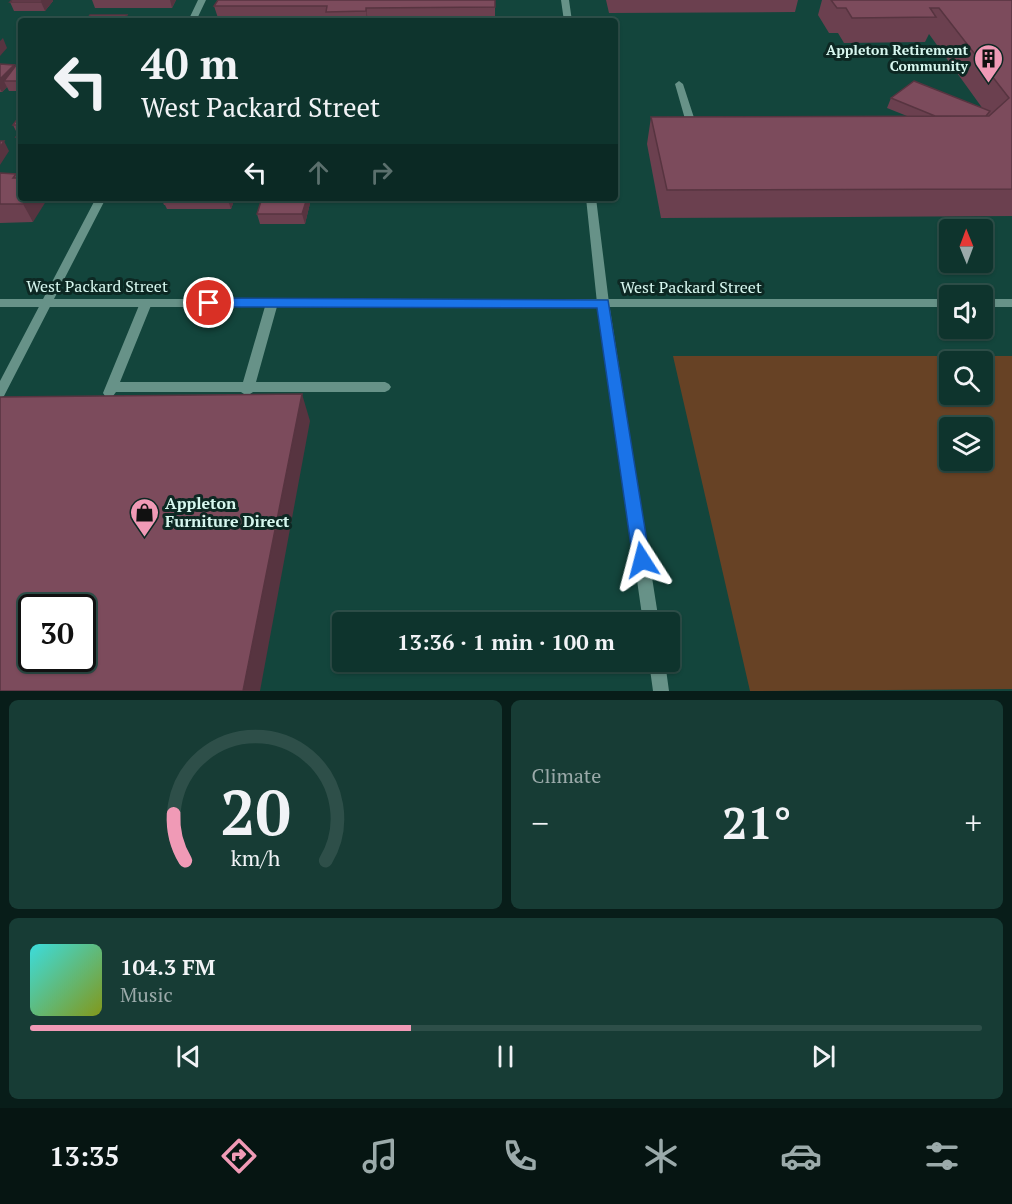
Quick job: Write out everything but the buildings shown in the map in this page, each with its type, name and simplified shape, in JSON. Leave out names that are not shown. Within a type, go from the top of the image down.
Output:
[{"type":"street","points":[[193,18],[202,0]]},
{"type":"street","points":[[565,0],[568,18]]},
{"type":"street","points":[[680,84],[696,140]]},
{"type":"street","points":[[0,393],[99,201]]},
{"type":"street","points":[[591,201],[603,303],[649,612]]},
{"type":"street","name":"West Packard Street","points":[[0,303],[939,303]]},
{"type":"street","points":[[103,405],[146,303]]},
{"type":"street","points":[[244,404],[272,303]]},
{"type":"street","points":[[993,303],[1012,303]]},
{"type":"street","points":[[112,387],[385,387]]},
{"type":"street","points":[[658,672],[661,691]]},
{"type":"shaded area","points":[[673,356],[939,356],[939,405],[993,405],[993,356],[1012,356],[1012,689],[750,691]]},
{"type":"place","name":"Appleton Retirement Community","points":[[989,84]]},
{"type":"place","name":"Appleton Furniture Direct","points":[[144,538]]},
{"type":"route","points":[[209,303],[603,303],[642,560]]}]
